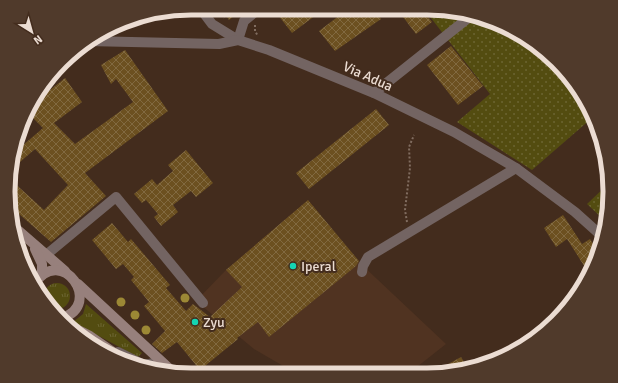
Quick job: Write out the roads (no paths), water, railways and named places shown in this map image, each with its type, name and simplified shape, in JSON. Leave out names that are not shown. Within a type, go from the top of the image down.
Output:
[{"type":"main road","points":[[20,232],[68,274],[165,366]]},
{"type":"main road","points":[[31,242],[42,264],[42,275]]},
{"type":"main road","points":[[38,279],[42,275],[54,271],[68,274]]},
{"type":"main road","points":[[67,316],[78,305],[80,294],[78,284]]},
{"type":"street","points":[[205,15],[212,24],[238,40],[244,21],[251,15]]},
{"type":"street","points":[[374,93],[466,19]]},
{"type":"street","name":"Via Adua","points":[[99,41],[219,44],[238,40],[269,50],[374,93],[468,139],[516,168],[575,212],[598,233]]},
{"type":"street","points":[[362,272],[363,266],[368,258],[516,168]]},
{"type":"street","points":[[46,255],[116,197],[203,303]]},
{"type":"street","points":[[111,349],[126,356]]},
{"type":"street","points":[[151,363],[154,363],[157,358]]},
{"type":"place","name":"Iperal","points":[[293,266]]},
{"type":"place","name":"Zyu","points":[[195,322]]}]
